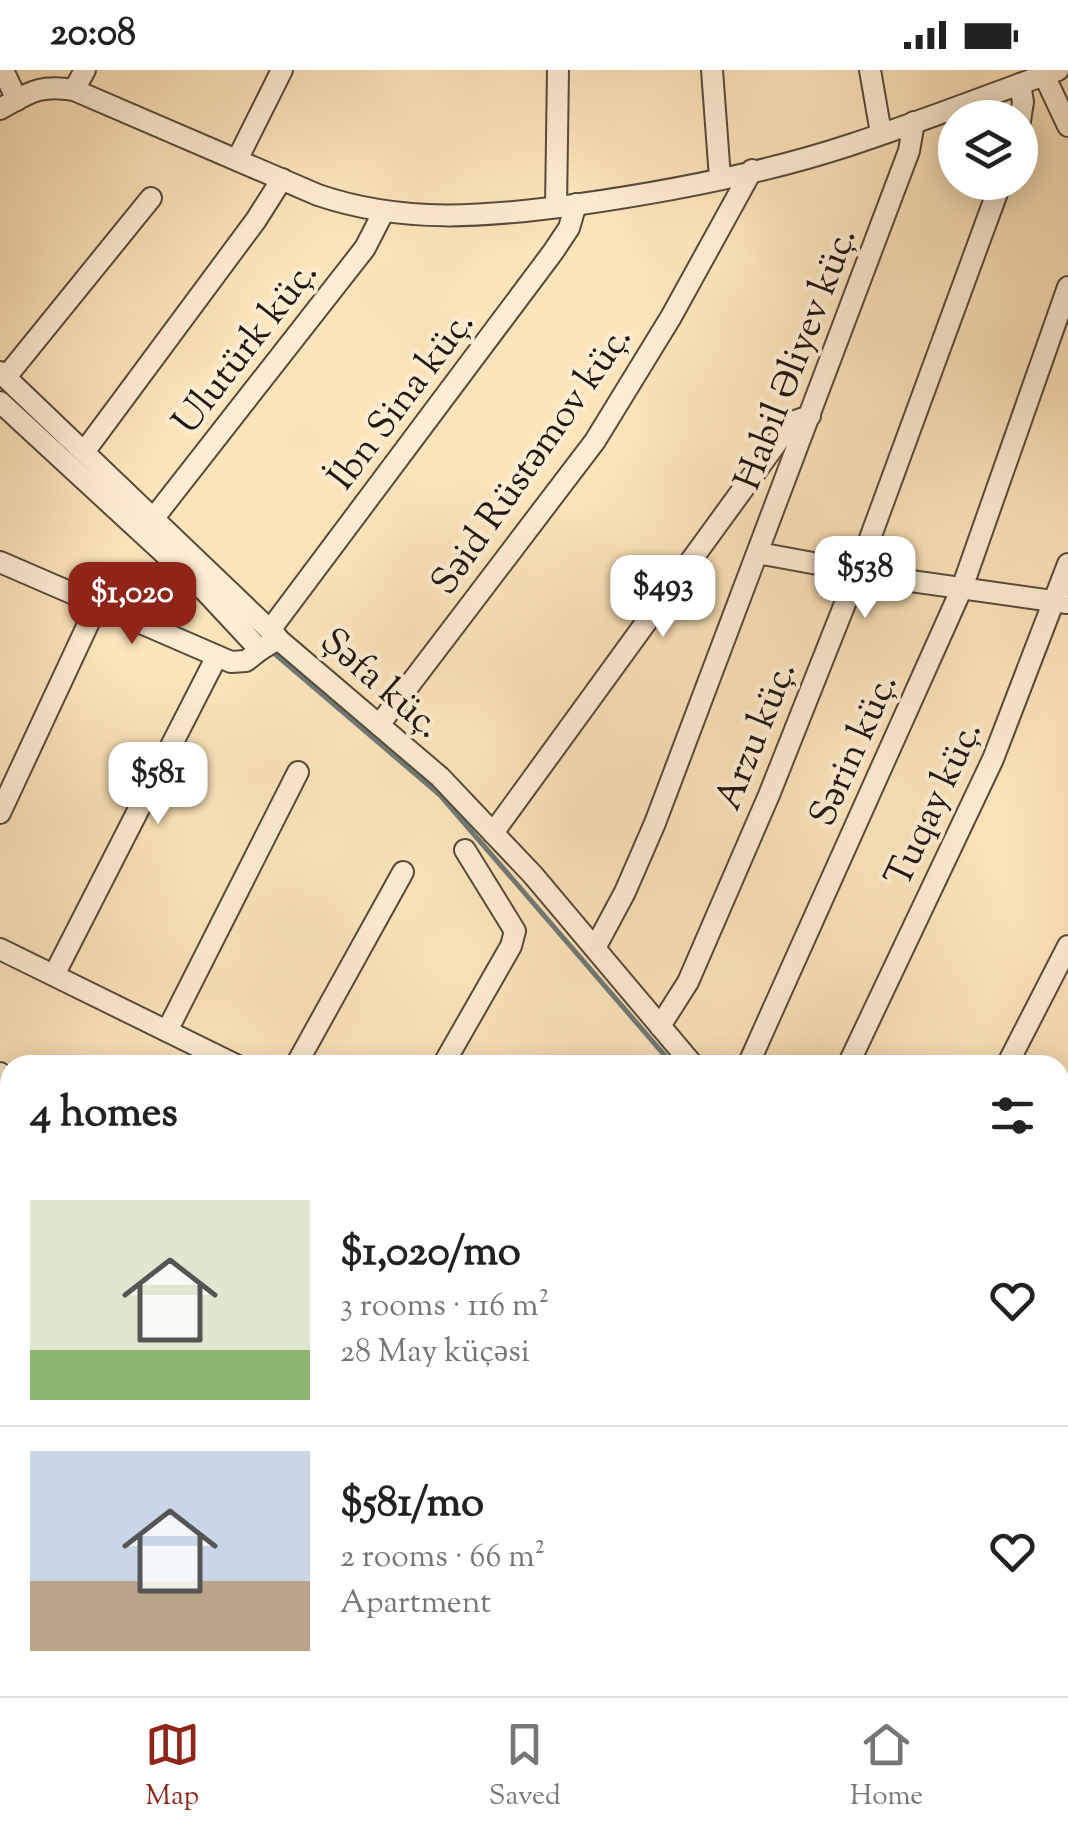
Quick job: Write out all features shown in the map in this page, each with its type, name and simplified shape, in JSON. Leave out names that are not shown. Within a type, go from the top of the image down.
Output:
[{"type":"street","points":[[3,70],[8,105],[39,88],[74,90],[282,179],[358,208],[383,212],[490,216],[664,192],[846,146],[1051,73],[1068,126]]},
{"type":"street","points":[[74,90],[85,70]]},
{"type":"street","points":[[237,160],[282,70]]},
{"type":"street","name":"İbn Sina küç.","points":[[274,635],[569,228],[558,70]]},
{"type":"street","points":[[712,70],[720,178]]},
{"type":"street","points":[[870,70],[881,134]]},
{"type":"street","points":[[1020,84],[1023,100]]},
{"type":"street","name":"Habil Əliyev küç.","points":[[595,948],[655,823],[909,151],[914,122]]},
{"type":"street","name":"Səid Rüstəmov küç.","points":[[380,726],[595,441],[671,317],[752,170]]},
{"type":"street","points":[[84,452],[256,220],[282,179]]},
{"type":"street","points":[[151,198],[3,375],[274,635]]},
{"type":"street","name":"Arzu küç.","points":[[660,1026],[688,982],[740,863],[858,571],[995,200]]},
{"type":"street","name":"Ulutürk küç.","points":[[154,518],[365,248],[383,212]]},
{"type":"street","name":"Sərin küç.","points":[[752,1055],[962,588],[1068,287]]},
{"type":"street","name":"Şəfa küç.","points":[[0,402],[205,591],[260,650],[274,635],[440,777],[493,832],[685,1055]]},
{"type":"street","points":[[493,832],[783,434],[795,421],[810,416]]},
{"type":"street","points":[[758,553],[1061,602]]},
{"type":"street","points":[[0,562],[217,656],[239,662],[260,650]]},
{"type":"street","name":"Tuqay küç.","points":[[853,1055],[993,759],[1061,602],[1068,564]]},
{"type":"street","points":[[0,813],[98,606]]},
{"type":"street","points":[[54,975],[217,656]]},
{"type":"street","points":[[167,1031],[298,772]]},
{"type":"street","points":[[449,1055],[516,931],[466,850]]},
{"type":"street","points":[[302,1055],[403,872]]},
{"type":"street","points":[[1012,1055],[1068,946]]},
{"type":"street","points":[[0,949],[216,1055]]},
{"type":"waterway","points":[[17,401],[40,426]]},
{"type":"waterway","points":[[275,654],[440,795],[664,1055]]}]
